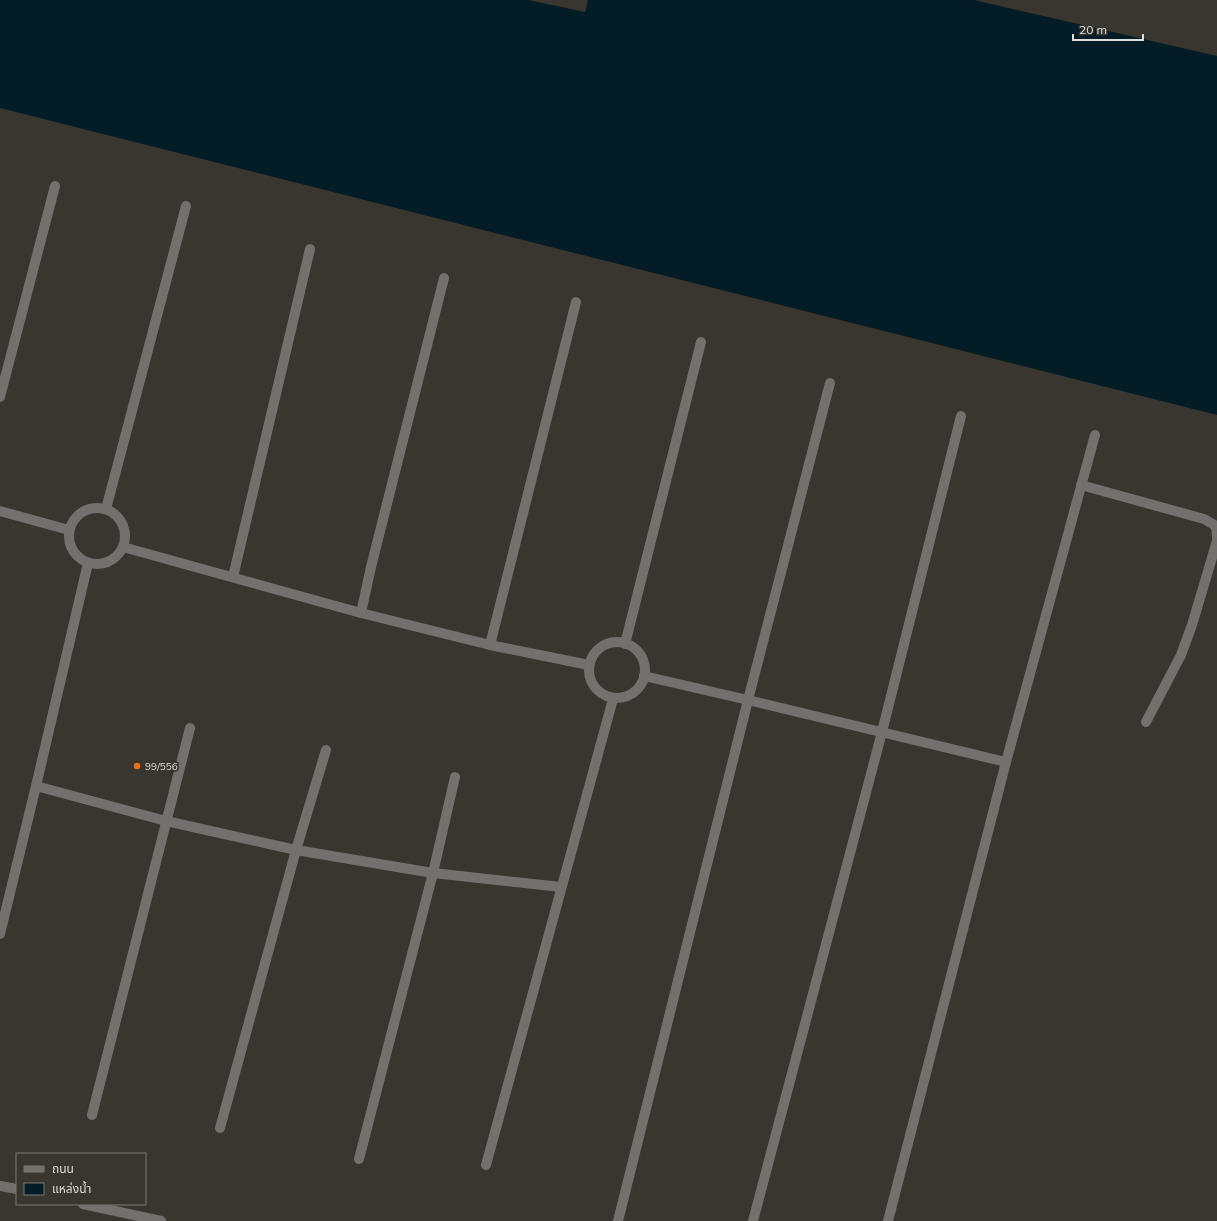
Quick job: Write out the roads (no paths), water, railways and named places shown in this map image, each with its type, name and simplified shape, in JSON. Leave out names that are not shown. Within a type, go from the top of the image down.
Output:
[{"type":"street","points":[[0,397],[55,186]]},
{"type":"street","points":[[106,509],[186,206]]},
{"type":"street","points":[[233,577],[310,249]]},
{"type":"street","points":[[361,613],[371,567],[444,278]]},
{"type":"street","points":[[490,645],[576,302]]},
{"type":"street","points":[[625,644],[701,342]]},
{"type":"street","points":[[618,1221],[748,700],[830,384]]},
{"type":"street","points":[[753,1221],[882,732],[961,416]]},
{"type":"street","points":[[888,1221],[1006,762],[1095,435]]},
{"type":"street","points":[[1081,484],[1204,519],[1216,526],[1217,537]]},
{"type":"street","points":[[97,507],[106,509],[114,513],[121,520],[125,538],[123,547],[119,554],[112,560],[105,563],[88,563],[79,558],[73,550],[69,540],[69,530],[73,521],[79,514],[88,509],[97,507]]},
{"type":"street","points":[[0,512],[69,530]]},
{"type":"street","points":[[1146,722],[1181,655],[1192,625],[1217,542]]},
{"type":"street","points":[[123,547],[361,613],[490,645],[589,665]]},
{"type":"street","points":[[0,934],[88,563]]},
{"type":"street","points":[[616,642],[632,647],[639,653],[645,668],[644,676],[640,686],[633,694],[623,698],[613,699],[604,696],[591,683],[589,665],[592,656],[598,649],[606,644],[616,642]]},
{"type":"street","points":[[644,676],[1006,762]]},
{"type":"street","points":[[486,1165],[613,699]]},
{"type":"street","points":[[92,1115],[190,728]]},
{"type":"street","points":[[220,1128],[296,850],[326,750]]},
{"type":"street","points":[[359,1159],[433,873],[455,777]]},
{"type":"street","points":[[36,786],[166,821],[296,850],[433,873],[561,887]]},
{"type":"street","points":[[0,1186],[16,1190]]},
{"type":"street","points":[[88,1205],[161,1221]]},
{"type":"water","points":[[0,0],[528,0],[585,12],[588,0],[974,0],[1217,56],[1217,415],[0,108]]},
{"type":"place","name":"99/556","points":[[137,766]]}]
